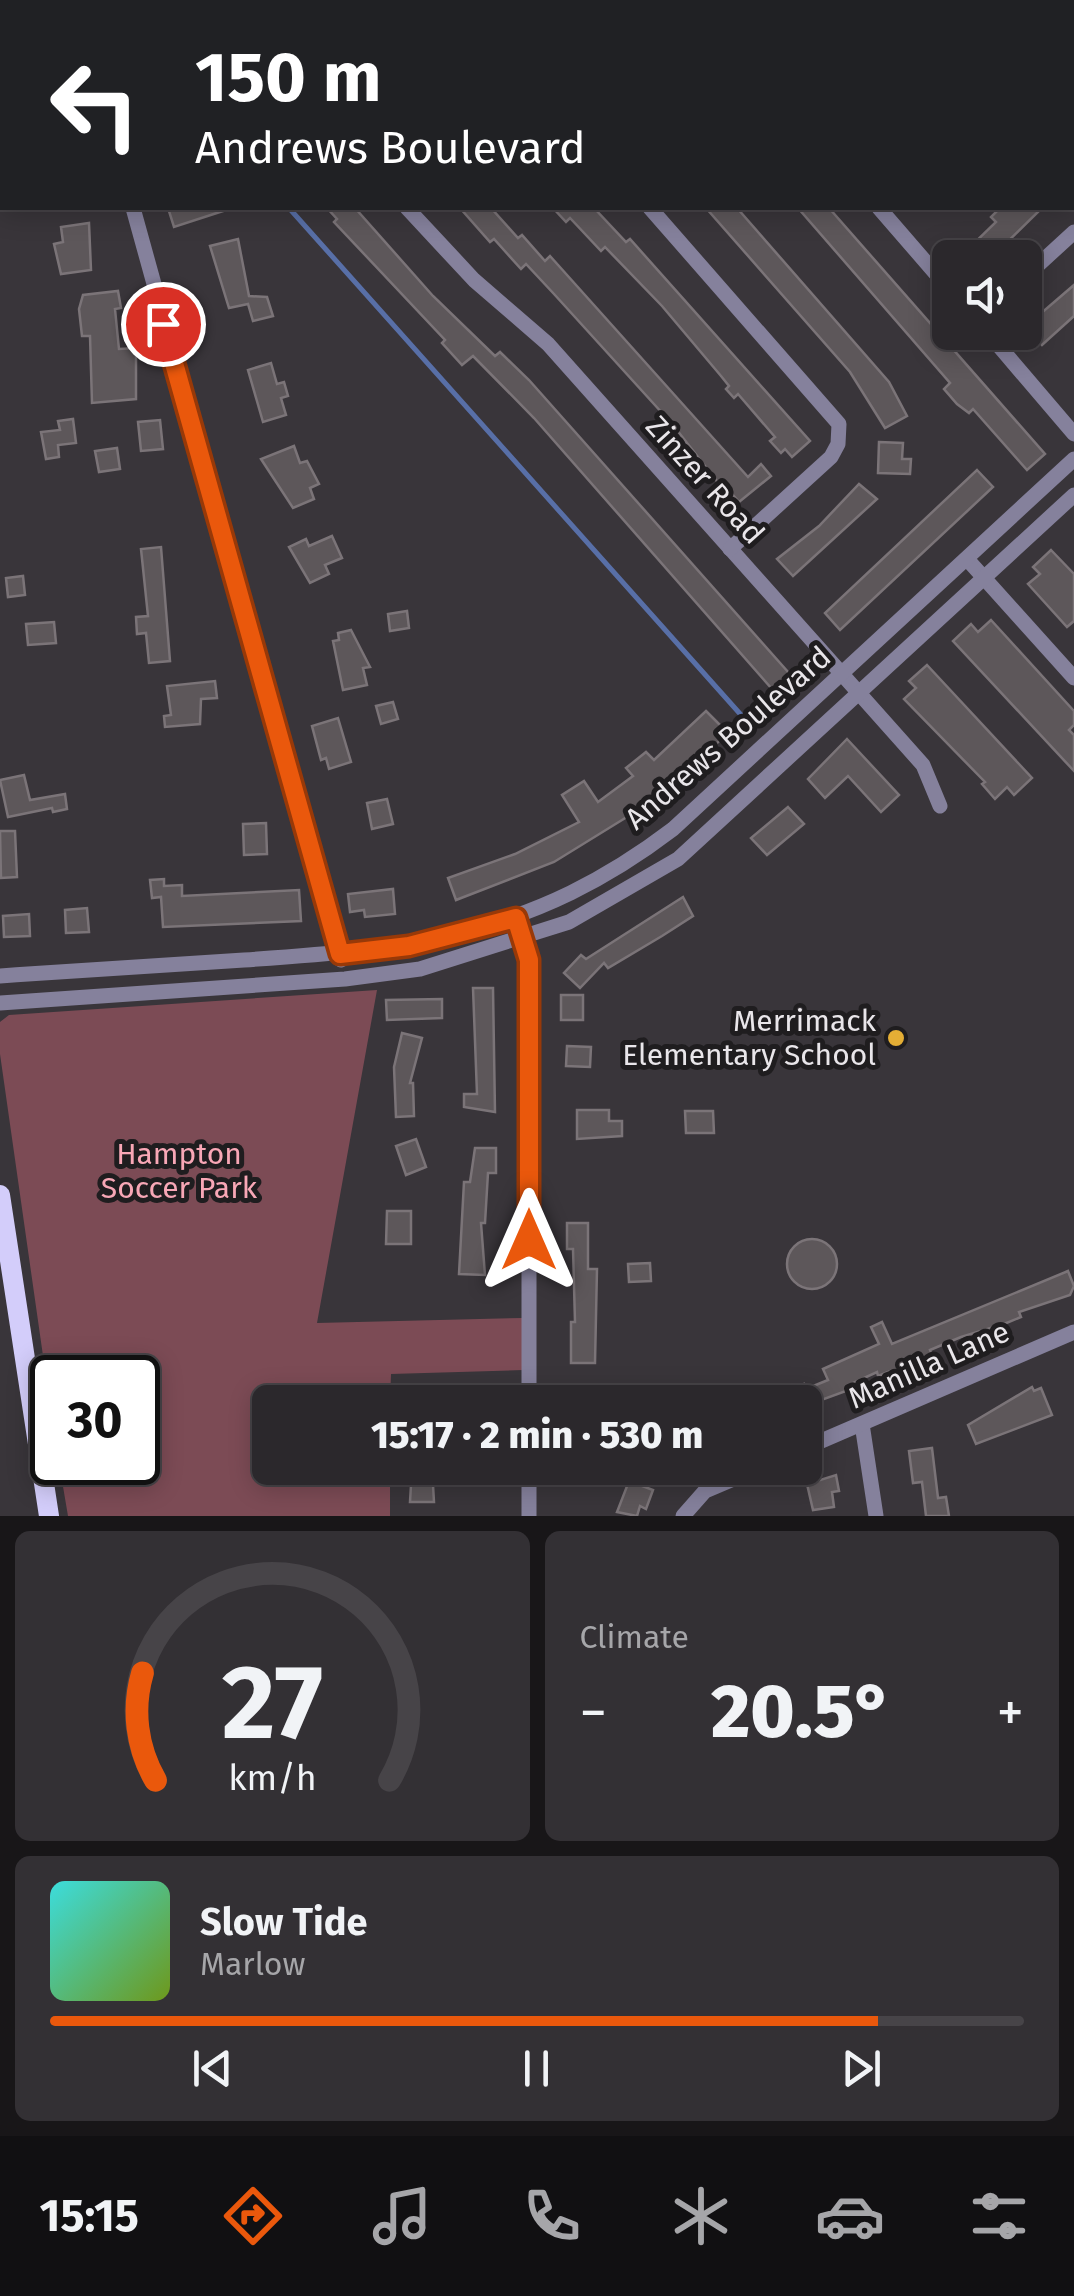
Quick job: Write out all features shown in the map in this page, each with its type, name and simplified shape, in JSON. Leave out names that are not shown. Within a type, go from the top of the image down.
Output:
[{"type":"main road","points":[[0,1195],[48,1516]]},
{"type":"street","points":[[133,210],[346,979]]},
{"type":"street","name":"Zinzer Road","points":[[409,210],[474,280],[548,344],[860,694],[923,765],[940,806]]},
{"type":"street","points":[[652,210],[839,424],[838,444],[830,457],[730,549]]},
{"type":"street","points":[[881,210],[932,269]]},
{"type":"street","points":[[1042,261],[1074,232]]},
{"type":"street","points":[[1002,350],[1074,434]]},
{"type":"street","name":"Andrews Boulevard","points":[[0,976],[409,946],[516,918],[594,882],[649,847],[842,675],[1074,459]]},
{"type":"street","name":"Andrews Boulevard","points":[[0,1003],[346,979],[420,969],[524,938],[587,913],[678,859],[1074,495]]},
{"type":"street","points":[[967,558],[1074,678]]},
{"type":"street","points":[[516,918],[529,960],[529,1385]]},
{"type":"street","name":"Manilla Lane","points":[[822,1441],[1074,1332]]},
{"type":"street","points":[[862,1424],[876,1516]]},
{"type":"street","points":[[529,1485],[530,1516]]},
{"type":"street","points":[[683,1516],[704,1491],[718,1485]]},
{"type":"green space","name":"Hampton Soccer Park","points":[[377,990],[317,1323],[523,1318],[523,1370],[391,1374],[391,1385],[252,1385],[252,1485],[390,1485],[390,1516],[68,1516],[63,1485],[160,1485],[160,1355],[43,1355],[0,1054],[0,1022],[9,1015]]},
{"type":"building","points":[[169,210],[223,210],[223,211],[174,227]]},
{"type":"building","points":[[329,210],[357,210],[433,296],[495,356],[500,352],[529,380],[797,682],[779,697],[534,418],[473,356],[462,365],[442,343],[445,340],[334,222],[337,219]]},
{"type":"building","points":[[462,210],[493,210],[545,261],[550,256],[748,477],[761,464],[771,476],[739,502],[733,495],[730,498],[673,425],[526,264],[521,269],[494,239],[490,242]]},
{"type":"building","points":[[555,210],[596,210],[626,242],[630,239],[810,441],[792,457],[785,449],[781,453],[770,441],[775,437],[738,394],[734,398],[726,389],[729,386],[662,306],[605,247],[601,251],[570,218],[566,222]]},
{"type":"building","points":[[708,210],[739,210],[889,382],[907,416],[885,428],[850,372]]},
{"type":"building","points":[[800,210],[831,210],[932,325],[932,350],[954,350],[1045,454],[1027,470],[973,409],[969,413],[944,389],[950,383]]},
{"type":"building","points":[[998,210],[1040,210],[1009,240],[977,240],[996,222],[991,217]]},
{"type":"building","points":[[89,223],[91,270],[61,274],[54,244],[63,242],[61,227]]},
{"type":"building","points":[[238,239],[249,296],[267,297],[273,316],[253,321],[248,304],[229,308],[210,246]]},
{"type":"building","points":[[1074,285],[1074,316],[1042,345],[1042,312]]},
{"type":"building","points":[[118,291],[121,308],[115,309],[119,349],[136,348],[136,399],[92,403],[90,336],[82,336],[79,309],[83,295]]},
{"type":"building","points":[[271,363],[277,384],[284,382],[288,396],[281,398],[286,415],[263,422],[248,370]]},
{"type":"building","points":[[73,419],[76,443],[58,445],[59,457],[46,459],[41,432],[60,430],[58,421]]},
{"type":"building","points":[[160,420],[163,449],[141,451],[138,422]]},
{"type":"building","points":[[879,442],[903,443],[902,459],[911,459],[910,474],[878,473]]},
{"type":"building","points":[[294,446],[300,463],[307,461],[319,484],[310,488],[314,499],[293,508],[261,459]]},
{"type":"building","points":[[117,448],[120,469],[99,472],[95,451]]},
{"type":"building","points":[[977,470],[993,487],[840,630],[825,613]]},
{"type":"building","points":[[859,484],[877,499],[793,576],[777,559],[819,526]]},
{"type":"building","points":[[332,536],[342,558],[325,565],[329,574],[310,583],[289,547],[306,539],[309,546]]},
{"type":"building","points":[[161,547],[170,661],[149,663],[146,633],[137,634],[136,617],[148,616],[141,549]]},
{"type":"building","points":[[1051,550],[1074,574],[1074,621],[1067,627],[1028,584],[1040,574],[1033,567]]},
{"type":"building","points":[[23,576],[25,595],[8,597],[6,578]]},
{"type":"building","points":[[407,611],[409,628],[390,631],[388,614]]},
{"type":"building","points":[[991,620],[1074,711],[1074,725],[1069,730],[1074,735],[1074,771],[953,641],[971,624],[978,632]]},
{"type":"building","points":[[54,622],[56,643],[28,645],[26,624]]},
{"type":"building","points":[[351,630],[370,667],[363,668],[367,685],[343,690],[333,641],[339,640],[338,633]]},
{"type":"building","points":[[927,665],[1032,778],[1014,795],[1007,787],[995,799],[982,784],[985,782],[904,699],[916,688],[909,681]]},
{"type":"building","points":[[215,681],[217,698],[201,699],[200,724],[165,727],[164,716],[171,715],[167,686]]},
{"type":"building","points":[[393,702],[398,719],[381,724],[376,706]]},
{"type":"building","points":[[706,711],[728,733],[656,799],[554,862],[456,900],[448,878],[515,854],[579,822],[562,795],[584,781],[598,802],[633,776],[626,768],[646,752],[654,760]]},
{"type":"building","points":[[338,718],[351,762],[329,769],[326,758],[321,760],[312,726]]},
{"type":"building","points":[[847,739],[899,795],[881,812],[848,776],[825,798],[808,779]]},
{"type":"building","points":[[24,775],[30,800],[65,794],[67,809],[53,812],[52,808],[8,817],[0,780]]},
{"type":"building","points":[[387,799],[393,824],[372,829],[367,803]]},
{"type":"building","points":[[788,807],[804,824],[767,855],[751,838]]},
{"type":"building","points":[[266,823],[267,854],[244,855],[243,824]]},
{"type":"building","points":[[0,831],[15,831],[17,877],[1,878]]},
{"type":"building","points":[[164,879],[164,886],[182,885],[182,896],[299,890],[301,921],[163,927],[161,897],[152,898],[150,880]]},
{"type":"building","points":[[393,889],[395,914],[365,917],[364,910],[350,912],[348,894]]},
{"type":"building","points":[[683,897],[693,916],[662,936],[608,968],[604,963],[580,988],[564,973],[581,955],[586,959]]},
{"type":"building","points":[[87,908],[89,932],[66,933],[65,910]]},
{"type":"building","points":[[29,914],[30,936],[4,937],[3,916]]},
{"type":"building","points":[[473,988],[493,988],[495,1112],[464,1107],[464,1094],[477,1094]]},
{"type":"building","points":[[561,995],[583,995],[583,1020],[561,1020]]},
{"type":"building","points":[[442,999],[442,1018],[387,1020],[386,1000]]},
{"type":"building","points":[[402,1033],[422,1038],[410,1083],[414,1116],[396,1117],[394,1067]]},
{"type":"building","points":[[567,1046],[591,1047],[590,1067],[566,1066]]},
{"type":"building","points":[[577,1110],[609,1110],[609,1121],[622,1121],[622,1136],[577,1139]]},
{"type":"building","points":[[685,1111],[713,1111],[714,1133],[686,1133]]},
{"type":"building","points":[[416,1139],[426,1167],[406,1175],[396,1146]]},
{"type":"building","points":[[475,1148],[496,1148],[496,1173],[488,1173],[485,1223],[481,1223],[485,1275],[459,1274],[464,1182],[470,1182]]},
{"type":"building","points":[[387,1211],[411,1211],[411,1244],[386,1244]]},
{"type":"building","points":[[567,1223],[588,1223],[588,1269],[597,1269],[595,1363],[571,1363],[571,1322],[575,1322],[573,1249],[567,1249]]},
{"type":"building","points":[[812,1239],[829,1247],[837,1264],[829,1281],[812,1289],[795,1281],[787,1264],[795,1247]]},
{"type":"building","points":[[650,1263],[651,1281],[629,1282],[628,1264]]},
{"type":"building","points":[[1068,1271],[1074,1286],[1070,1295],[1019,1312],[1021,1317],[961,1337],[930,1350],[932,1355],[878,1376],[877,1372],[822,1400],[822,1385],[816,1385],[828,1380],[823,1369],[879,1344],[871,1327],[882,1322],[892,1344]]},
{"type":"building","points":[[1032,1387],[1034,1391],[1041,1388],[1052,1415],[976,1444],[968,1425]]},
{"type":"building","points":[[932,1448],[938,1498],[946,1497],[949,1516],[926,1516],[922,1482],[913,1483],[909,1451]]},
{"type":"building","points":[[836,1475],[839,1491],[832,1492],[834,1507],[813,1510],[807,1485],[822,1485],[822,1479]]},
{"type":"building","points":[[411,1485],[433,1485],[434,1502],[410,1502]]},
{"type":"building","points":[[627,1485],[653,1490],[646,1509],[640,1506],[637,1516],[617,1512]]},
{"type":"waterway","points":[[291,210],[742,716]]},
{"type":"place","name":"Merrimack Elementary School","points":[[896,1038]]},
{"type":"route","points":[[163,324],[340,954],[409,946],[516,918],[524,938],[529,960],[529,1240]]}]
